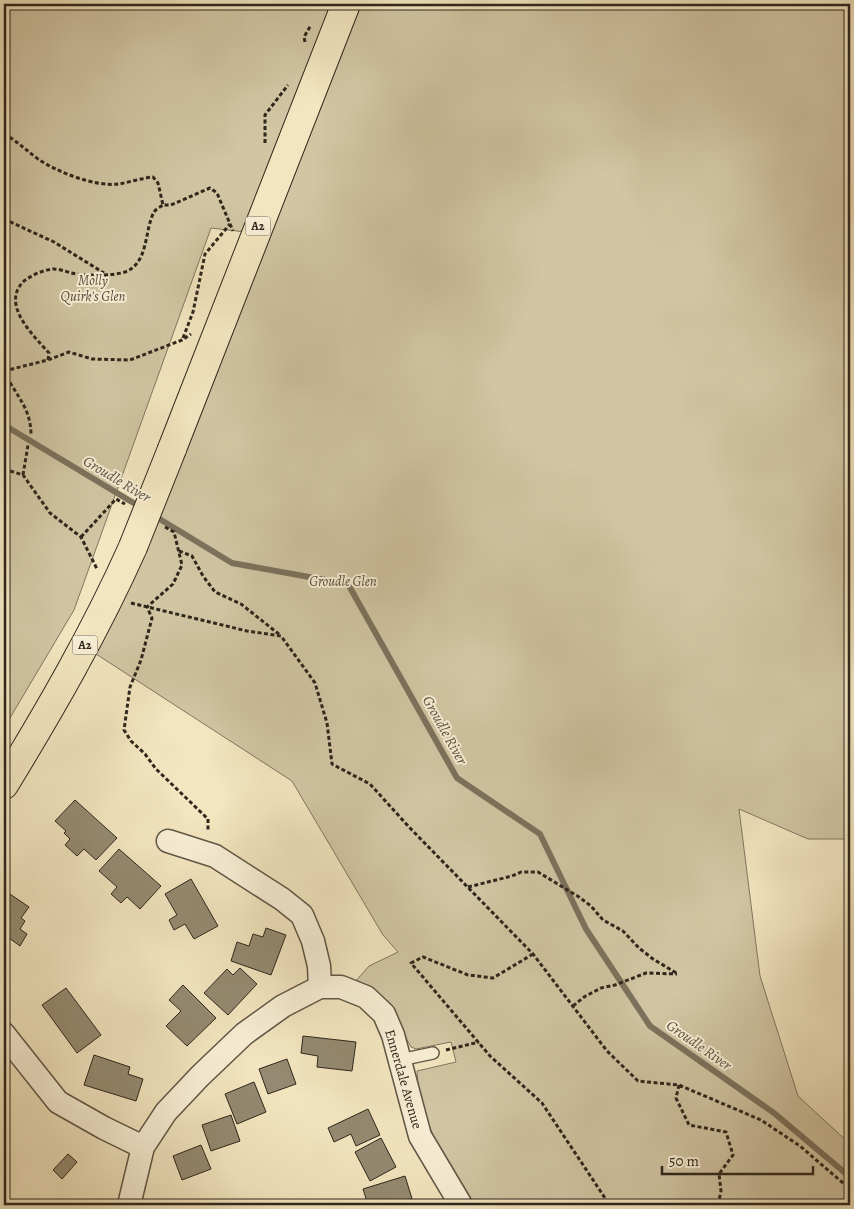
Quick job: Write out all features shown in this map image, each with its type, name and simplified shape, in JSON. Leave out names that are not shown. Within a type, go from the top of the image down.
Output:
[{"type":"highway","name":"A2","points":[[4,785],[77,660],[110,597],[133,547],[346,4]]},
{"type":"street","points":[[129,1205],[143,1147],[166,1112],[244,1034],[283,1006],[320,987],[314,941],[302,916],[282,899],[215,856],[168,841]]},
{"type":"street","name":"Ennerdale Avenue","points":[[320,987],[341,987],[366,997],[384,1014],[393,1035],[420,1136],[461,1205]]},
{"type":"street","points":[[4,1034],[58,1102],[143,1147]]},
{"type":"lane","points":[[400,1060],[433,1053]]},
{"type":"path","points":[[4,134],[15,139],[38,158],[66,174],[93,181],[119,184],[153,177],[158,183],[163,205]]},
{"type":"path","points":[[48,360],[49,353],[16,316],[14,300],[17,287],[26,279],[40,272],[52,269],[72,273],[106,274],[124,272],[138,264],[154,211],[163,205],[171,205],[210,188],[217,193],[235,236]]},
{"type":"path","points":[[4,219],[54,242],[106,274]]},
{"type":"path","points":[[182,340],[193,312],[205,254],[230,224]]},
{"type":"path","points":[[31,435],[30,418],[25,406],[11,386],[4,371],[48,360],[69,352],[92,358],[130,360],[182,340],[224,314]]},
{"type":"path","points":[[23,475],[28,444]]},
{"type":"path","points":[[4,469],[23,475],[50,513],[81,537],[98,571]]},
{"type":"path","points":[[81,537],[116,499]]},
{"type":"path","points":[[178,550],[192,556],[215,592],[241,604],[281,636],[315,683],[326,723],[332,764],[370,784],[409,828],[533,954],[608,1051],[638,1081],[679,1085],[761,1120],[800,1146],[850,1189]]},
{"type":"path","points":[[110,597],[247,632],[281,636]]},
{"type":"path","points":[[147,607],[152,618],[141,660],[130,686],[124,730],[131,741],[145,754],[156,769],[208,819],[208,853]]},
{"type":"path","points":[[467,887],[521,872],[538,872],[579,897],[591,906],[604,920],[623,931],[639,948],[653,959],[678,974],[646,973],[615,985],[600,988],[573,1006]]},
{"type":"path","points":[[533,954],[493,978],[468,975],[423,957],[411,963],[490,1056],[542,1103],[607,1200],[613,1205]]},
{"type":"path","points":[[433,1053],[479,1042]]},
{"type":"path","points":[[679,1085],[676,1098],[689,1125],[726,1132],[733,1155],[719,1174],[721,1190],[718,1205]]},
{"type":"green space","points":[[4,4],[850,4],[850,839],[808,839],[739,809],[760,976],[798,1096],[850,1144],[850,1205],[473,1205],[436,1141],[423,1108],[419,1090],[417,1071],[456,1062],[451,1042],[416,1049],[411,1047],[386,1000],[355,982],[369,966],[398,952],[383,935],[292,781],[96,654],[122,601],[271,235],[211,228],[74,610],[4,728]]},
{"type":"building","points":[[75,800],[117,838],[96,860],[84,849],[77,856],[65,845],[70,839],[64,833],[66,831],[55,821]]},
{"type":"building","points":[[119,849],[161,886],[140,909],[127,897],[121,903],[111,894],[117,887],[99,871]]},
{"type":"building","points":[[191,879],[218,926],[194,939],[185,924],[174,930],[169,920],[177,915],[165,894]]},
{"type":"building","points":[[4,890],[29,907],[21,918],[25,921],[20,929],[27,934],[20,946],[9,938],[4,946]]},
{"type":"building","points":[[266,928],[286,935],[271,975],[231,961],[237,942],[249,946],[253,934],[263,937]]},
{"type":"building","points":[[240,968],[257,984],[228,1015],[204,993],[227,969],[233,975]]},
{"type":"building","points":[[183,985],[216,1018],[187,1046],[166,1026],[181,1011],[169,1000]]},
{"type":"building","points":[[66,988],[101,1035],[77,1053],[42,1005]]},
{"type":"building","points":[[303,1036],[356,1042],[352,1071],[317,1067],[318,1056],[301,1053]]},
{"type":"building","points":[[94,1055],[130,1067],[128,1074],[143,1079],[136,1101],[84,1085]]},
{"type":"building","points":[[287,1059],[296,1084],[268,1094],[259,1069]]},
{"type":"building","points":[[254,1082],[266,1112],[237,1124],[225,1094]]},
{"type":"building","points":[[368,1109],[380,1135],[356,1146],[351,1134],[334,1142],[328,1128]]},
{"type":"building","points":[[231,1115],[240,1141],[211,1151],[202,1125]]},
{"type":"building","points":[[381,1138],[396,1167],[370,1181],[355,1152]]},
{"type":"building","points":[[201,1145],[211,1169],[182,1180],[173,1156]]},
{"type":"building","points":[[68,1154],[77,1162],[62,1179],[53,1170]]},
{"type":"building","points":[[405,1176],[414,1205],[368,1205],[363,1189]]},
{"type":"waterway","name":"Groudle River","points":[[4,425],[142,508]]},
{"type":"waterway","name":"Groudle River","points":[[153,515],[232,563],[348,584],[457,778],[540,834],[586,929],[650,1026],[774,1113],[850,1177]]},
{"type":"park label","name":"Molly Quirk's Glen","points":[[93,288]]},
{"type":"park label","name":"Groudle Glen","points":[[343,581]]}]
